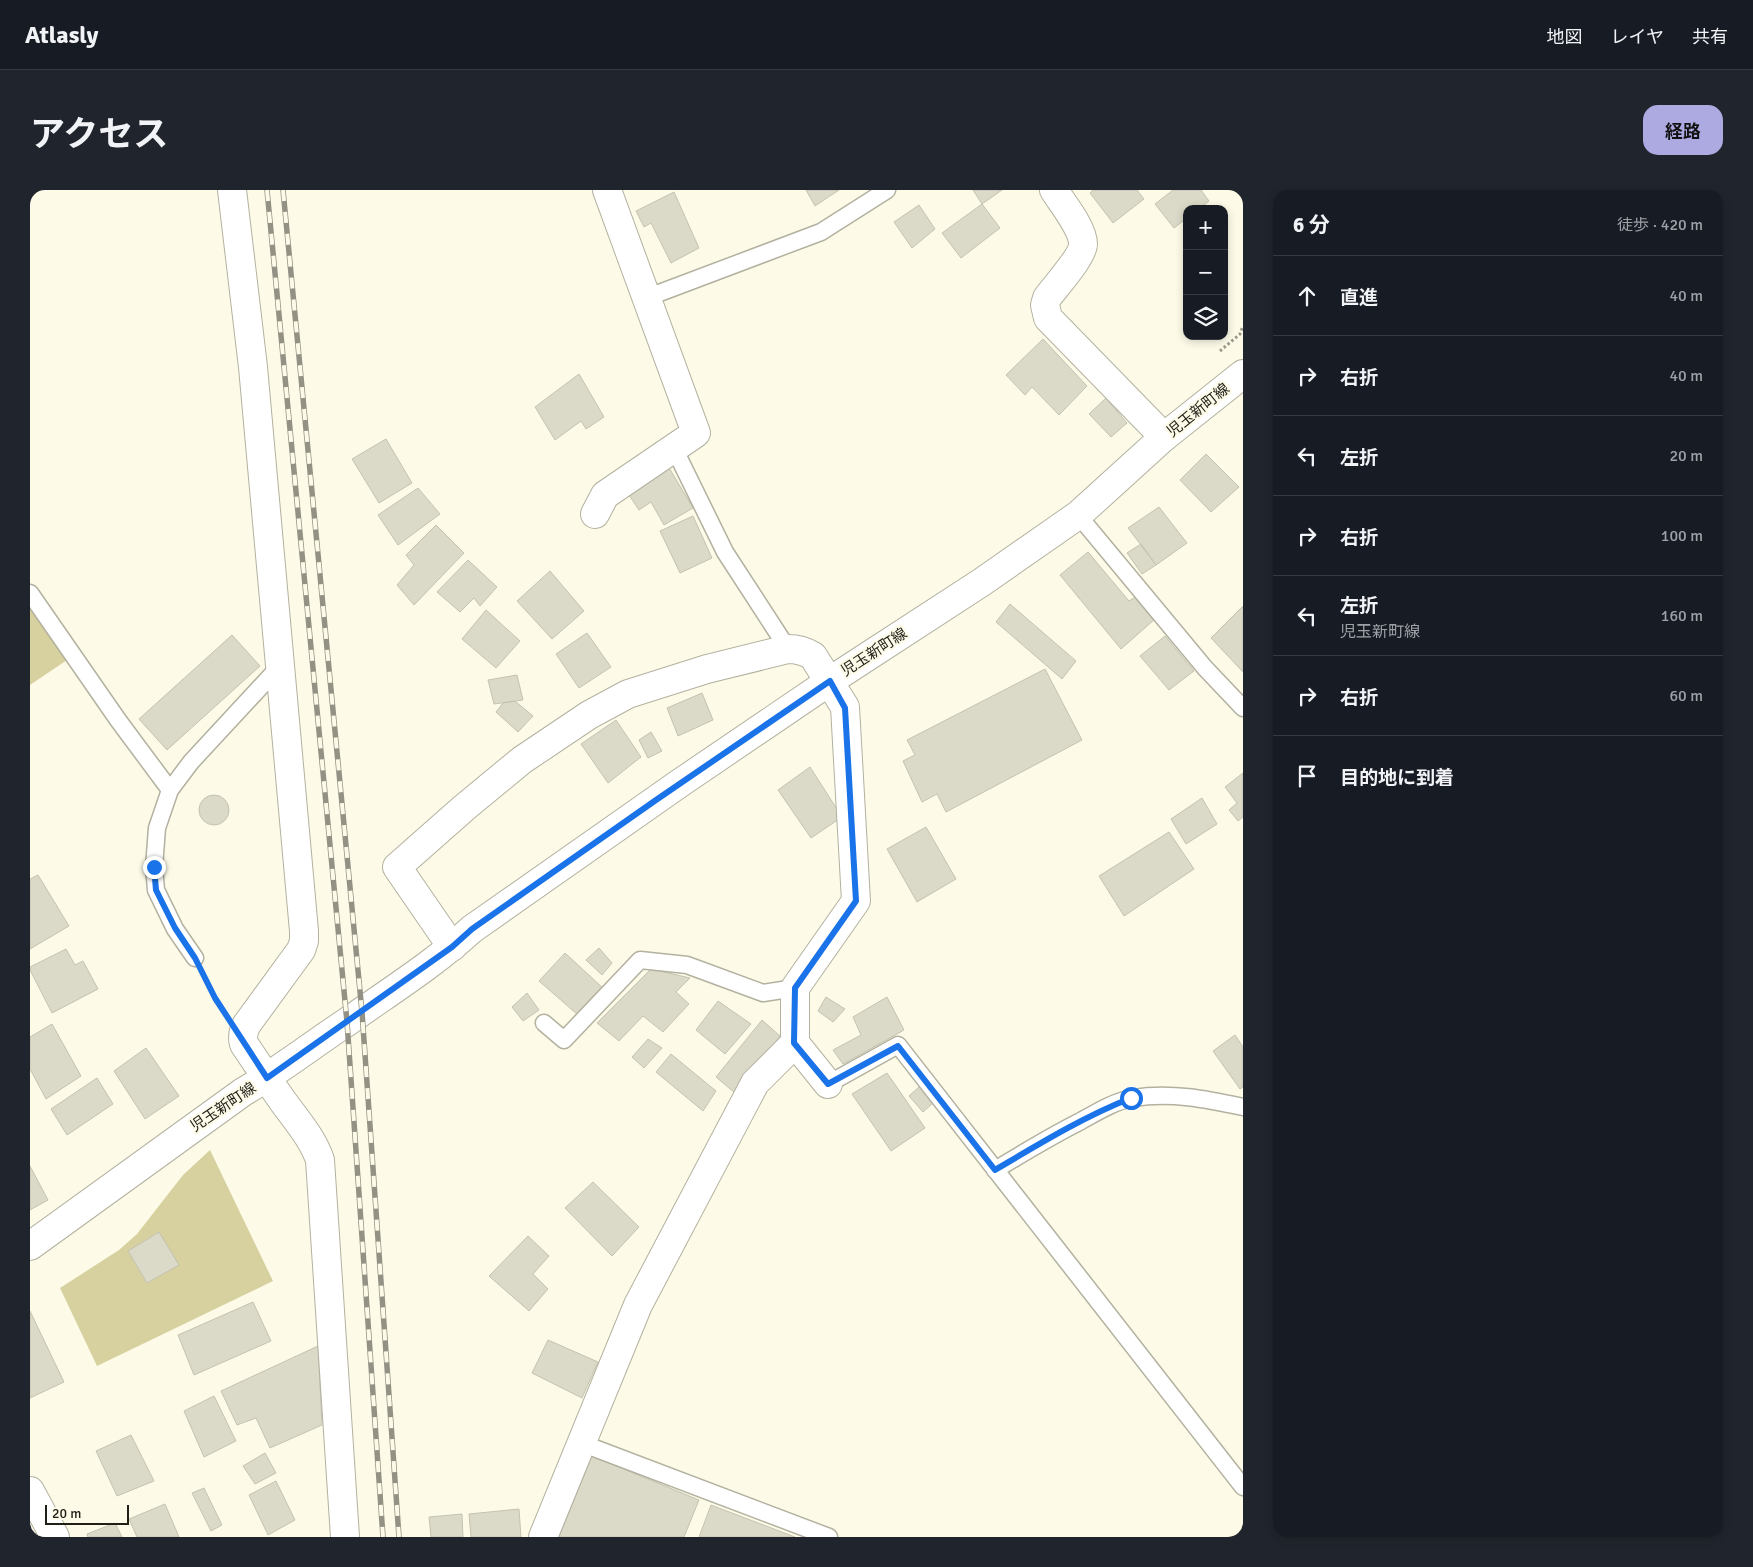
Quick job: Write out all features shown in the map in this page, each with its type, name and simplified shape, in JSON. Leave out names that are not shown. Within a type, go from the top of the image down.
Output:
[{"type":"street","points":[[232,190],[253,367],[304,931],[304,941],[300,950],[245,1028],[243,1039],[244,1044],[267,1078],[315,1145],[320,1160],[345,1537]]},
{"type":"street","points":[[595,514],[605,495],[696,433],[607,190]]},
{"type":"street","points":[[1054,190],[1080,231],[1083,246],[1080,255],[1047,298],[1046,312],[1048,318],[1164,437]]},
{"type":"street","name":"児玉新町線","points":[[30,1246],[186,1132],[243,1092],[267,1078],[452,947],[472,929],[656,800],[830,681],[982,582],[1078,515],[1164,437],[1243,374]]},
{"type":"street","points":[[452,947],[397,867],[458,813],[522,760],[589,715],[628,694],[707,669],[788,649],[805,651],[813,656],[845,708],[856,901],[795,988],[794,1043],[828,1084]]},
{"type":"street","points":[[543,1537],[638,1305],[755,1083],[794,1043]]},
{"type":"street","points":[[30,1491],[55,1537]]},
{"type":"lane","points":[[646,298],[821,232],[888,190]]},
{"type":"lane","points":[[674,448],[725,552],[788,649]]},
{"type":"lane","points":[[1078,515],[1205,668],[1243,708]]},
{"type":"lane","points":[[30,593],[170,790]]},
{"type":"lane","points":[[195,958],[175,928],[156,890],[154,867],[158,828],[170,790],[192,762],[279,667]]},
{"type":"lane","points":[[544,1023],[564,1040],[640,960],[687,965],[763,993],[795,988]]},
{"type":"lane","points":[[828,1084],[898,1046],[1243,1488]]},
{"type":"lane","points":[[995,1170],[1055,1134],[1101,1110],[1131,1098],[1164,1095],[1195,1098],[1243,1107]]},
{"type":"lane","points":[[581,1443],[829,1537]]},
{"type":"path","points":[[1220,351],[1240,334],[1243,326]]},
{"type":"path","points":[[195,958],[215,998],[244,1044]]},
{"type":"shaded area","points":[[30,593],[73,656],[30,685]]},
{"type":"shaded area","points":[[210,1150],[273,1281],[97,1366],[60,1288],[119,1250],[137,1234],[183,1175]]},
{"type":"building","points":[[806,190],[839,190],[815,206]]},
{"type":"building","points":[[973,190],[1002,190],[982,204]]},
{"type":"building","points":[[1093,190],[1137,190],[1144,199],[1113,223],[1090,193]]},
{"type":"building","points":[[1173,190],[1201,190],[1209,201],[1204,205],[1183,205],[1183,221],[1174,228],[1155,204]]},
{"type":"building","points":[[674,192],[699,248],[671,263],[651,223],[644,227],[636,211]]},
{"type":"building","points":[[982,204],[1000,228],[961,258],[942,233]]},
{"type":"building","points":[[919,205],[935,229],[912,248],[894,222]]},
{"type":"building","points":[[1043,339],[1087,386],[1059,415],[1032,387],[1025,395],[1006,375]]},
{"type":"building","points":[[579,374],[604,417],[586,429],[581,421],[555,440],[535,407]]},
{"type":"building","points":[[1106,398],[1127,423],[1111,437],[1089,414]]},
{"type":"building","points":[[386,439],[412,483],[379,503],[352,459]]},
{"type":"building","points":[[1206,454],[1239,487],[1211,512],[1180,480]]},
{"type":"building","points":[[668,466],[693,508],[664,525],[651,502],[639,510],[627,492]]},
{"type":"building","points":[[418,488],[440,514],[398,545],[378,515]]},
{"type":"building","points":[[1159,507],[1187,543],[1156,565],[1128,528]]},
{"type":"building","points":[[693,516],[712,558],[680,573],[660,531]]},
{"type":"building","points":[[436,525],[464,553],[414,605],[397,585],[414,565],[406,555]]},
{"type":"building","points":[[1141,544],[1156,565],[1142,574],[1127,553]]},
{"type":"building","points":[[1088,552],[1129,601],[1137,596],[1155,619],[1121,649],[1060,575]]},
{"type":"building","points":[[468,560],[497,587],[480,606],[474,598],[460,612],[437,592]]},
{"type":"building","points":[[550,571],[584,611],[552,639],[517,601]]},
{"type":"building","points":[[1010,604],[1076,661],[1062,679],[996,622]]},
{"type":"building","points":[[1243,606],[1243,672],[1211,638]]},
{"type":"building","points":[[486,610],[520,641],[496,668],[462,639]]},
{"type":"building","points":[[587,633],[611,667],[579,688],[556,654]]},
{"type":"building","points":[[232,635],[260,666],[167,750],[139,719]]},
{"type":"building","points":[[1165,636],[1194,671],[1169,690],[1140,656]]},
{"type":"building","points":[[1045,669],[1082,740],[946,812],[937,794],[922,802],[903,761],[915,755],[907,740]]},
{"type":"building","points":[[517,675],[523,700],[494,704],[488,680]]},
{"type":"building","points":[[702,693],[713,720],[678,736],[667,708]]},
{"type":"building","points":[[515,701],[533,716],[518,732],[496,712],[503,703]]},
{"type":"building","points":[[616,720],[641,757],[608,783],[581,744]]},
{"type":"building","points":[[651,732],[662,751],[648,758],[639,740]]},
{"type":"building","points":[[810,767],[842,817],[811,838],[778,790]]},
{"type":"building","points":[[1243,773],[1243,817],[1238,821],[1229,810],[1237,803],[1225,787]]},
{"type":"building","points":[[214,795],[224,800],[229,810],[224,820],[214,825],[204,820],[199,810],[204,800]]},
{"type":"building","points":[[1202,798],[1217,824],[1186,844],[1171,819]]},
{"type":"building","points":[[926,827],[956,879],[917,902],[887,849]]},
{"type":"building","points":[[1169,832],[1194,869],[1124,916],[1099,876]]},
{"type":"building","points":[[38,875],[69,926],[30,949],[30,879]]},
{"type":"building","points":[[599,948],[612,963],[602,975],[586,960]]},
{"type":"building","points":[[66,949],[75,965],[83,961],[98,989],[52,1013],[30,967]]},
{"type":"building","points":[[565,953],[604,989],[578,1015],[539,981]]},
{"type":"building","points":[[651,969],[690,978],[676,992],[689,1004],[663,1032],[643,1016],[619,1041],[597,1023]]},
{"type":"building","points":[[527,993],[539,1010],[523,1021],[512,1007]]},
{"type":"building","points":[[826,997],[845,1009],[833,1022],[818,1011]]},
{"type":"building","points":[[887,997],[904,1030],[843,1064],[833,1050],[861,1035],[853,1017]]},
{"type":"building","points":[[718,1001],[751,1024],[725,1054],[696,1030]]},
{"type":"building","points":[[762,1020],[780,1036],[735,1093],[716,1077]]},
{"type":"building","points":[[52,1024],[81,1076],[46,1099],[30,1069],[30,1037]]},
{"type":"building","points":[[1235,1035],[1243,1047],[1243,1087],[1240,1089],[1213,1051]]},
{"type":"building","points":[[648,1039],[662,1048],[644,1068],[632,1057]]},
{"type":"building","points":[[146,1048],[179,1096],[145,1119],[114,1071]]},
{"type":"building","points":[[671,1054],[716,1091],[703,1111],[656,1072]]},
{"type":"building","points":[[887,1073],[925,1128],[891,1151],[852,1094]]},
{"type":"building","points":[[97,1078],[113,1104],[67,1135],[51,1109]]},
{"type":"building","points":[[920,1086],[933,1103],[923,1112],[909,1096]]},
{"type":"building","points":[[30,1166],[48,1200],[30,1210]]},
{"type":"building","points":[[593,1182],[639,1227],[612,1256],[565,1208]]},
{"type":"building","points":[[159,1232],[179,1265],[147,1283],[128,1251]]},
{"type":"building","points":[[528,1236],[549,1256],[533,1274],[548,1289],[529,1311],[489,1276]]},
{"type":"building","points":[[253,1302],[271,1341],[194,1375],[178,1335]]},
{"type":"building","points":[[30,1311],[64,1382],[30,1398]]},
{"type":"building","points":[[548,1340],[598,1362],[582,1398],[532,1373]]},
{"type":"building","points":[[318,1346],[322,1425],[270,1448],[256,1418],[237,1425],[221,1391]]},
{"type":"building","points":[[214,1396],[236,1441],[204,1457],[184,1411]]},
{"type":"building","points":[[131,1435],[154,1481],[117,1496],[96,1451]]},
{"type":"building","points":[[265,1453],[276,1473],[255,1484],[243,1466]]},
{"type":"building","points":[[592,1456],[699,1500],[684,1537],[559,1537]]},
{"type":"building","points":[[276,1481],[295,1520],[268,1535],[249,1495]]},
{"type":"building","points":[[204,1488],[222,1525],[211,1531],[192,1493]]},
{"type":"building","points":[[165,1504],[179,1537],[137,1537],[129,1519]]},
{"type":"building","points":[[711,1505],[795,1537],[699,1537]]},
{"type":"building","points":[[519,1509],[521,1537],[471,1537],[469,1514]]},
{"type":"building","points":[[462,1514],[463,1537],[431,1537],[429,1517]]},
{"type":"building","points":[[115,1523],[122,1537],[88,1537],[87,1534]]},
{"type":"railway","points":[[267,190],[347,1022],[383,1537]]},
{"type":"railway","points":[[283,190],[362,1012],[399,1537]]},
{"type":"route","points":[[154,867],[156,890],[175,928],[195,958],[215,998],[267,1078],[452,947],[472,929],[830,681],[845,708],[856,901],[795,988],[794,1043],[828,1084],[898,1046],[995,1170],[1055,1134],[1101,1110],[1131,1098]]}]
